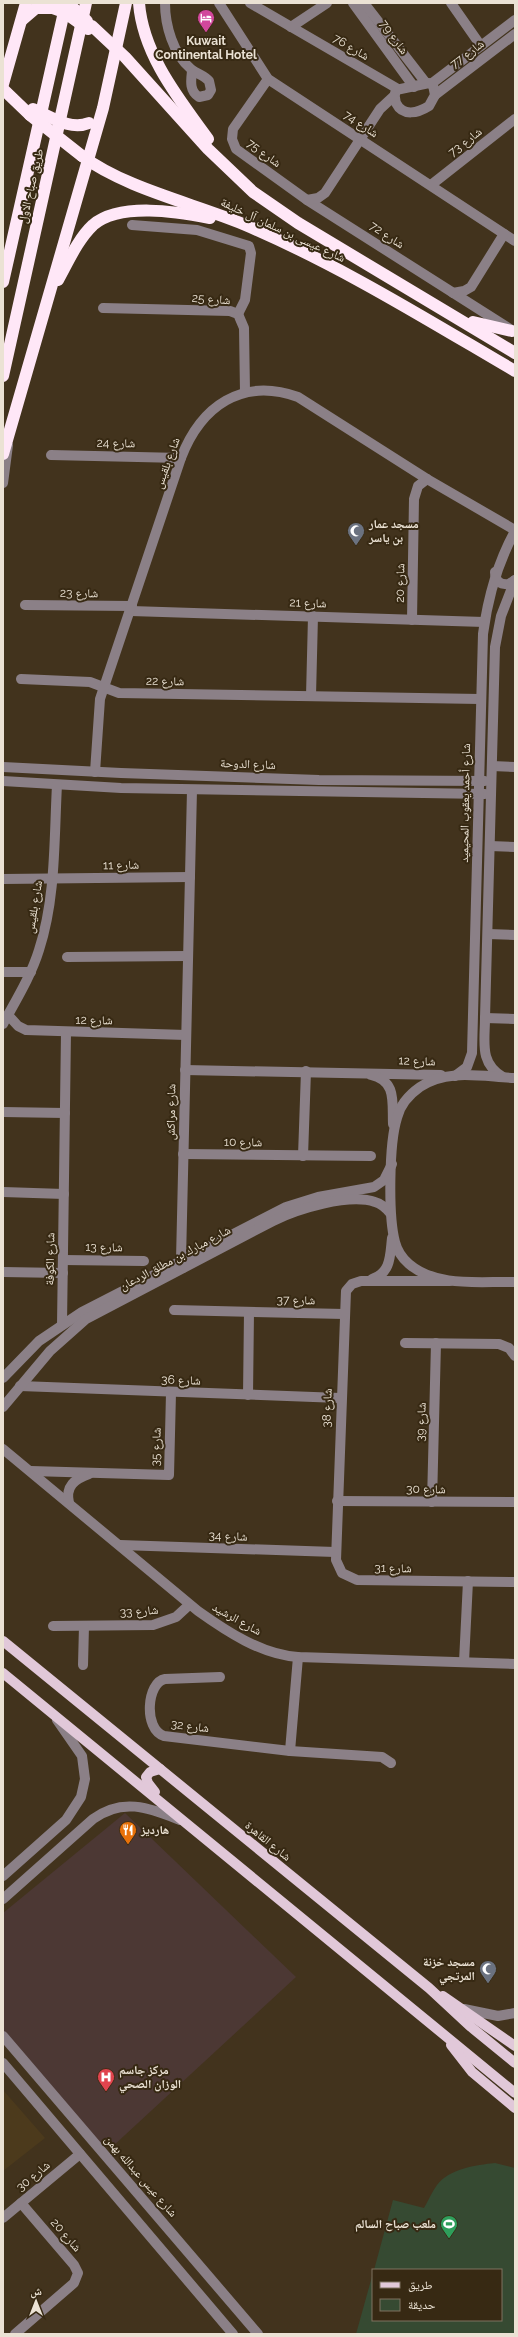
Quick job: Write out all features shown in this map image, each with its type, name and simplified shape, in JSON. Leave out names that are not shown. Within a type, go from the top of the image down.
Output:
[{"type":"highway","points":[[3,84],[26,3]]},
{"type":"highway","points":[[67,3],[90,28]]},
{"type":"highway","name":"طريق صباح الاول","points":[[3,282],[67,3]]},
{"type":"highway","name":"طريق صباح الاول","points":[[3,376],[86,3]]},
{"type":"highway","points":[[3,454],[48,297],[85,158],[103,108],[126,3]]},
{"type":"highway","points":[[139,3],[143,25],[154,54],[171,87],[228,168]]},
{"type":"highway","points":[[20,22],[36,8],[53,8],[64,12],[90,28]]},
{"type":"highway","name":"شارع عيسى بن سلمان آل خليفة","points":[[90,28],[107,39],[117,49],[208,149],[253,192],[276,208],[515,353]]},
{"type":"highway","points":[[3,89],[14,100],[32,112],[68,124],[79,126],[89,123],[103,108]]},
{"type":"highway","name":"شارع عيسى بن سلمان آل خليفة","points":[[32,112],[85,158],[154,191],[243,224],[332,266],[515,371]]},
{"type":"highway","points":[[48,297],[80,242],[93,225],[110,216],[128,210],[177,213],[243,224]]},
{"type":"highway","points":[[454,316],[489,327],[514,331]]},
{"type":"main road","name":"شارع القاهرة","points":[[3,1641],[429,1988],[471,2027],[515,2062]]},
{"type":"main road","points":[[3,1673],[515,2093]]},
{"type":"main road","points":[[158,1800],[146,1777],[150,1772],[160,1769]]},
{"type":"main road","points":[[429,1988],[464,2009],[515,2046]]},
{"type":"main road","points":[[449,2040],[465,2065],[515,2108]]},
{"type":"street","points":[[165,3],[166,19],[171,36],[185,64],[192,71]]},
{"type":"street","name":"شارع 74","points":[[219,3],[268,79],[515,241]]},
{"type":"street","name":"شارع 76","points":[[250,3],[396,92]]},
{"type":"street","points":[[291,27],[327,3]]},
{"type":"street","name":"شارع 79","points":[[353,3],[414,87]]},
{"type":"street","name":"شارع 79","points":[[364,3],[429,84],[435,95]]},
{"type":"street","name":"شارع 77","points":[[451,3],[481,46]]},
{"type":"street","name":"شارع 77","points":[[515,20],[429,84],[396,92],[400,108],[410,113],[429,106],[435,95],[515,34]]},
{"type":"street","name":"شارع 75","points":[[268,79],[233,129],[232,143],[238,152],[307,200]]},
{"type":"street","points":[[307,200],[318,198],[325,193],[383,105],[396,92]]},
{"type":"street","name":"شارع 73","points":[[431,185],[515,119]]},
{"type":"street","points":[[325,193],[327,212]]},
{"type":"street","name":"شارع 72","points":[[307,200],[514,331]]},
{"type":"street","points":[[132,225],[197,230],[249,246],[251,253],[245,300],[238,314]]},
{"type":"street","points":[[453,292],[464,291],[471,287],[504,234]]},
{"type":"street","points":[[471,287],[472,305]]},
{"type":"street","name":"شارع 25","points":[[103,308],[230,311],[238,314],[244,328],[245,392]]},
{"type":"street","name":"شارع بلقيس","points":[[95,772],[98,715],[104,688],[181,458],[190,435],[206,415],[221,404],[245,392],[270,390],[298,397],[427,479],[515,531]]},
{"type":"street","points":[[3,483],[10,433]]},
{"type":"street","name":"شارع 24","points":[[51,455],[181,458]]},
{"type":"street","name":"شارع 20","points":[[412,620],[414,496],[418,486],[427,479]]},
{"type":"street","name":"شارع أحمد يعقوب المحيميد","points":[[452,1075],[467,1067],[472,1053],[480,699],[484,622],[495,572],[515,531]]},
{"type":"street","points":[[495,572],[497,580],[503,584],[509,584],[515,580]]},
{"type":"street","points":[[503,1077],[491,1069],[486,1060],[485,1018],[495,647],[501,616],[515,580]]},
{"type":"street","name":"شارع 23","points":[[24,605],[132,608]]},
{"type":"street","name":"شارع 21","points":[[132,608],[484,622]]},
{"type":"street","points":[[311,696],[314,616]]},
{"type":"street","name":"شارع 22","points":[[21,679],[86,681],[119,693],[480,699]]},
{"type":"street","points":[[492,766],[515,767]]},
{"type":"street","name":"شارع الدوحة","points":[[4,767],[95,772],[319,780],[491,781]]},
{"type":"street","points":[[121,773],[126,781],[121,788]]},
{"type":"street","points":[[3,781],[56,785],[192,790],[491,794]]},
{"type":"street","name":"شارع بلقيس","points":[[3,1024],[31,972],[43,935],[51,879],[56,785]]},
{"type":"street","name":"شارع مراكش","points":[[182,1264],[183,1154],[192,790]]},
{"type":"street","points":[[490,846],[515,847]]},
{"type":"street","name":"شارع 11","points":[[3,879],[190,877]]},
{"type":"street","points":[[488,934],[515,935]]},
{"type":"street","points":[[67,957],[188,956]]},
{"type":"street","points":[[3,972],[31,972]]},
{"type":"street","name":"شارع 12","points":[[8,1015],[16,1025],[24,1030],[186,1035]]},
{"type":"street","points":[[485,1018],[515,1019]]},
{"type":"street","name":"شارع الكوفة","points":[[62,1325],[66,1032]]},
{"type":"street","name":"شارع 12","points":[[185,1070],[360,1072],[515,1078]]},
{"type":"street","points":[[303,1156],[306,1071]]},
{"type":"street","name":"شارع 12","points":[[360,1072],[380,1077],[389,1086],[393,1135]]},
{"type":"street","points":[[452,1075],[431,1081],[412,1094],[398,1113],[393,1135],[390,1213],[398,1251],[410,1265],[430,1276],[450,1281],[515,1282]]},
{"type":"street","points":[[3,1112],[65,1113]]},
{"type":"street","name":"شارع 10","points":[[183,1154],[371,1156]]},
{"type":"street","name":"شارع مبارك بن مطلق الردعان","points":[[3,1407],[50,1351],[86,1319],[286,1207],[318,1197],[374,1186],[384,1180],[392,1164]]},
{"type":"street","points":[[3,1192],[64,1194]]},
{"type":"street","name":"شارع مبارك بن مطلق الردعان","points":[[3,1378],[39,1341],[93,1306],[280,1218],[308,1208],[359,1200],[379,1203],[390,1213]]},
{"type":"street","name":"شارع 38","points":[[368,1281],[383,1275],[387,1270],[393,1232]]},
{"type":"street","name":"شارع 13","points":[[63,1260],[144,1261]]},
{"type":"street","points":[[3,1272],[63,1274]]},
{"type":"street","name":"شارع 38","points":[[335,1552],[344,1298],[347,1288],[356,1282],[368,1281],[450,1281]]},
{"type":"street","name":"شارع 37","points":[[174,1310],[344,1314]]},
{"type":"street","points":[[248,1395],[249,1312]]},
{"type":"street","points":[[39,1341],[45,1343],[50,1351]]},
{"type":"street","points":[[405,1343],[499,1344],[509,1348],[515,1356]]},
{"type":"street","name":"شارع 39","points":[[432,1502],[436,1343]]},
{"type":"street","name":"شارع 36","points":[[20,1386],[171,1393],[340,1398]]},
{"type":"street","name":"شارع 35","points":[[31,1471],[168,1475],[171,1393]]},
{"type":"street","name":"شارع الرشيد","points":[[3,1449],[69,1502],[190,1605],[237,1636],[266,1649],[298,1657],[515,1664]]},
{"type":"street","name":"شارع 35","points":[[69,1502],[68,1492],[72,1484],[93,1473]]},
{"type":"street","name":"شارع 30","points":[[337,1501],[515,1502]]},
{"type":"street","name":"شارع 34","points":[[120,1545],[335,1552]]},
{"type":"street","name":"شارع 31","points":[[335,1552],[336,1563],[340,1570],[354,1580],[515,1582]]},
{"type":"street","points":[[464,1662],[468,1582]]},
{"type":"street","name":"شارع 33","points":[[53,1626],[162,1624],[176,1617],[190,1605]]},
{"type":"street","points":[[83,1665],[84,1626]]},
{"type":"street","points":[[290,1751],[298,1657]]},
{"type":"street","name":"شارع 32","points":[[220,1677],[165,1679],[158,1681],[153,1687],[150,1719],[154,1730],[164,1736],[290,1751],[382,1757],[391,1762]]},
{"type":"street","points":[[3,1876],[72,1813],[84,1788],[85,1771],[82,1756],[55,1717]]},
{"type":"street","points":[[3,1899],[93,1819],[115,1807],[131,1805],[148,1807],[187,1823]]},
{"type":"street","points":[[19,1863],[27,1867],[30,1876]]},
{"type":"street","points":[[464,2009],[493,2016],[515,2013]]},
{"type":"street","name":"شارع عيس عبدالله بهمن","points":[[3,2036],[258,2334]]},
{"type":"street","points":[[3,2063],[233,2334]]},
{"type":"street","name":"شارع 30","points":[[3,2218],[80,2154]]},
{"type":"street","name":"شارع 20","points":[[15,2334],[74,2283],[78,2273],[74,2265],[21,2203]]},
{"type":"shaded area","points":[[125,1813],[296,1977],[112,2147],[103,2146],[3,2030],[3,1913]]},
{"type":"shaded area","points":[[3,2090],[45,2138],[3,2171]]},
{"type":"green space","name":"ملعب صباح السالم","points":[[495,2163],[515,2168],[515,2334],[356,2334],[372,2277],[372,2321],[502,2321],[502,2269],[374,2269],[393,2200],[424,2208],[437,2185],[448,2175],[463,2169]]},
{"type":"place","name":"Kuwait Continental Hotel","points":[[206,33]]},
{"type":"place","name":"مسجد عمار بن ياسر","points":[[356,546]]},
{"type":"place","name":"هارديز","points":[[128,1845]]},
{"type":"place","name":"مسجد خزنة المرتجي","points":[[488,1984]]},
{"type":"place","name":"مركز جاسم الوزان الصحي","points":[[106,2092]]},
{"type":"place","name":"ملعب صباح السالم","points":[[449,2239]]}]
